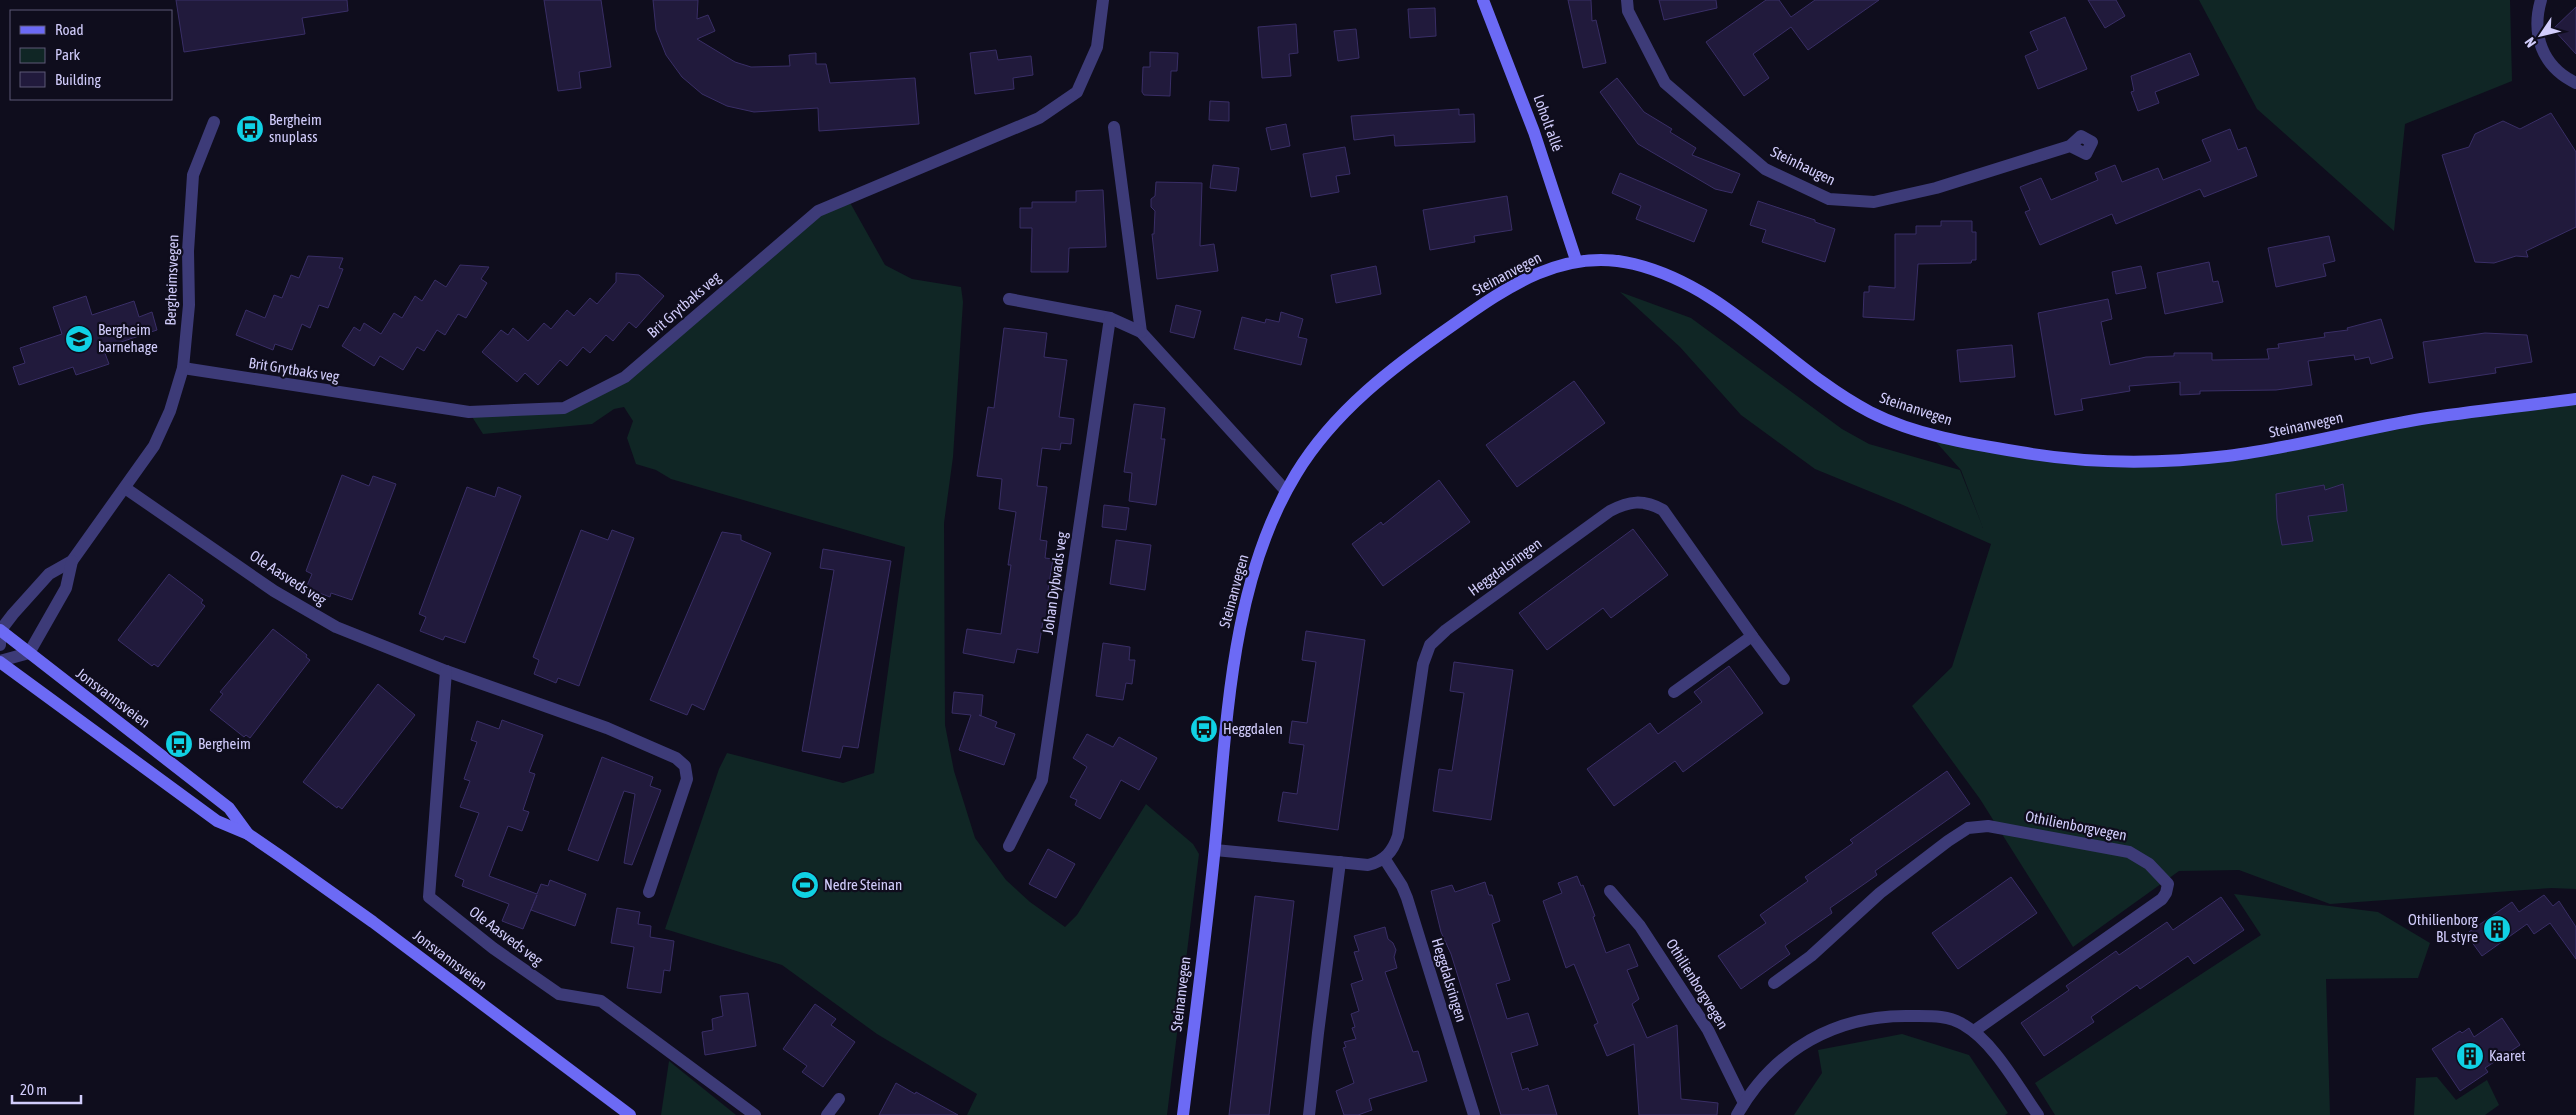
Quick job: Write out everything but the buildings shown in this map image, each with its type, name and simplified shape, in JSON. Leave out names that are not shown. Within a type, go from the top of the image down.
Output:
[{"type":"main road","name":"Loholt allé","points":[[1483,0],[1534,132],[1576,260]]},
{"type":"main road","name":"Steinanvegen","points":[[1183,1115],[1232,676],[1243,617],[1269,531],[1286,491],[1311,452],[1337,420],[1387,373],[1457,322],[1506,290],[1534,275],[1576,260],[1595,259],[1629,263],[1679,280],[1704,292],[1843,396],[1869,411],[1896,423],[1962,441],[2060,458],[2096,461],[2142,461],[2229,456],[2426,418],[2576,399]]},
{"type":"main road","name":"Jonsvannsveien","points":[[0,631],[229,808],[248,834]]},
{"type":"main road","name":"Jonsvannsveien","points":[[0,662],[217,822],[248,834],[381,928],[630,1115]]},
{"type":"street","name":"Brit Grytbaks veg","points":[[183,368],[469,412],[564,408],[625,377],[818,211],[1039,118],[1077,92],[1097,47],[1103,0]]},
{"type":"street","name":"Steinhaugen","points":[[1626,0],[1628,12],[1665,83],[1765,169],[1829,199],[1874,202],[1936,188],[2070,146]]},
{"type":"street","points":[[2541,0],[2536,29],[2538,43],[2558,71],[2576,83]]},
{"type":"street","name":"Bergheimsvegen","points":[[29,653],[66,588],[72,561],[154,446],[170,411],[183,368],[189,305],[188,251],[192,175],[214,122]]},
{"type":"street","points":[[1114,127],[1141,332]]},
{"type":"street","points":[[1009,299],[1110,318],[1141,332],[1286,491]]},
{"type":"street","name":"Johan Dybvads veg","points":[[1009,846],[1042,780],[1110,318]]},
{"type":"street","name":"Ole Aasveds veg","points":[[124,488],[309,612],[336,627],[446,671],[607,728],[676,758],[685,766],[687,780],[649,892]]},
{"type":"street","name":"Heggdalsringen","points":[[1474,1115],[1407,898],[1402,886],[1384,858],[1394,848],[1398,836],[1423,664],[1430,645],[1446,630],[1610,511],[1633,501],[1653,504],[1663,510],[1784,680]]},
{"type":"street","name":"Bergheimsvegen","points":[[0,631],[49,574],[72,561]]},
{"type":"street","points":[[0,631],[0,645]]},
{"type":"street","points":[[1674,692],[1752,636]]},
{"type":"street","points":[[0,662],[29,653]]},
{"type":"street","name":"Ole Aasveds veg","points":[[446,671],[429,897],[493,948],[558,994],[601,1001],[756,1115]]},
{"type":"street","name":"Othilienborgvegen","points":[[1774,983],[1811,956],[1880,893],[1968,828],[1988,826],[2114,848],[2138,856],[2160,874],[2168,884],[2162,899],[1974,1031]]},
{"type":"street","points":[[1214,850],[1368,864],[1384,858]]},
{"type":"street","points":[[1310,1115],[1318,1033],[1340,862]]},
{"type":"street","name":"Othilienborgvegen","points":[[1610,891],[1640,926],[1703,1022],[1744,1103]]},
{"type":"street","points":[[1737,1115],[1765,1074],[1804,1043],[1838,1027],[1877,1017],[1936,1016],[1956,1021],[1974,1031],[1991,1049],[2038,1115]]},
{"type":"street","points":[[827,1115],[839,1099]]},
{"type":"green space","points":[[2199,0],[2510,0],[2512,81],[2405,124],[2394,231],[2257,109]]},
{"type":"green space","points":[[848,199],[885,265],[912,279],[961,287],[963,302],[953,457],[944,523],[945,725],[954,771],[975,838],[1006,880],[1030,902],[1065,927],[1077,915],[1146,804],[1193,844],[1199,854],[1167,1115],[967,1115],[977,1094],[877,1034],[782,965],[665,929],[719,769],[727,753],[843,783],[874,773],[905,547],[671,479],[656,470],[636,464],[627,438],[633,421],[624,407],[614,409],[592,424],[483,434],[469,412],[564,408],[625,377],[818,211]]},
{"type":"green space","points":[[1620,292],[1691,318],[1842,429],[1869,444],[1960,470],[1983,528],[1961,470],[1928,433],[2017,452],[2192,459],[2576,399],[2576,889],[2552,888],[2330,904],[2239,870],[2179,871],[2073,947],[1980,799],[1912,706],[1952,667],[1991,544],[1815,469],[1741,415],[1680,347]]},
{"type":"green space","points":[[2234,894],[2378,912],[2430,943],[2418,978],[2326,979],[2330,1115],[2055,1115],[2035,1083],[2261,935]]},
{"type":"green space","points":[[1902,1034],[1969,1055],[2008,1113],[2005,1115],[1794,1115],[1822,1073],[1818,1050]]},
{"type":"green space","points":[[669,1061],[736,1115],[661,1115]]},
{"type":"green space","points":[[2437,1077],[2456,1100],[2487,1080],[2499,1105],[2485,1115],[2414,1115],[2416,1078]]},
{"type":"place","name":"Bergheim snuplass","points":[[250,129]]},
{"type":"place","name":"Bergheim barnehage","points":[[79,339]]},
{"type":"place","name":"Heggdalen","points":[[1204,729]]},
{"type":"place","name":"Bergheim","points":[[179,744]]},
{"type":"place","name":"Nedre Steinan","points":[[805,885]]},
{"type":"place","name":"Othilienborg BL styre","points":[[2497,929]]},
{"type":"place","name":"Kaaret","points":[[2470,1056]]}]
